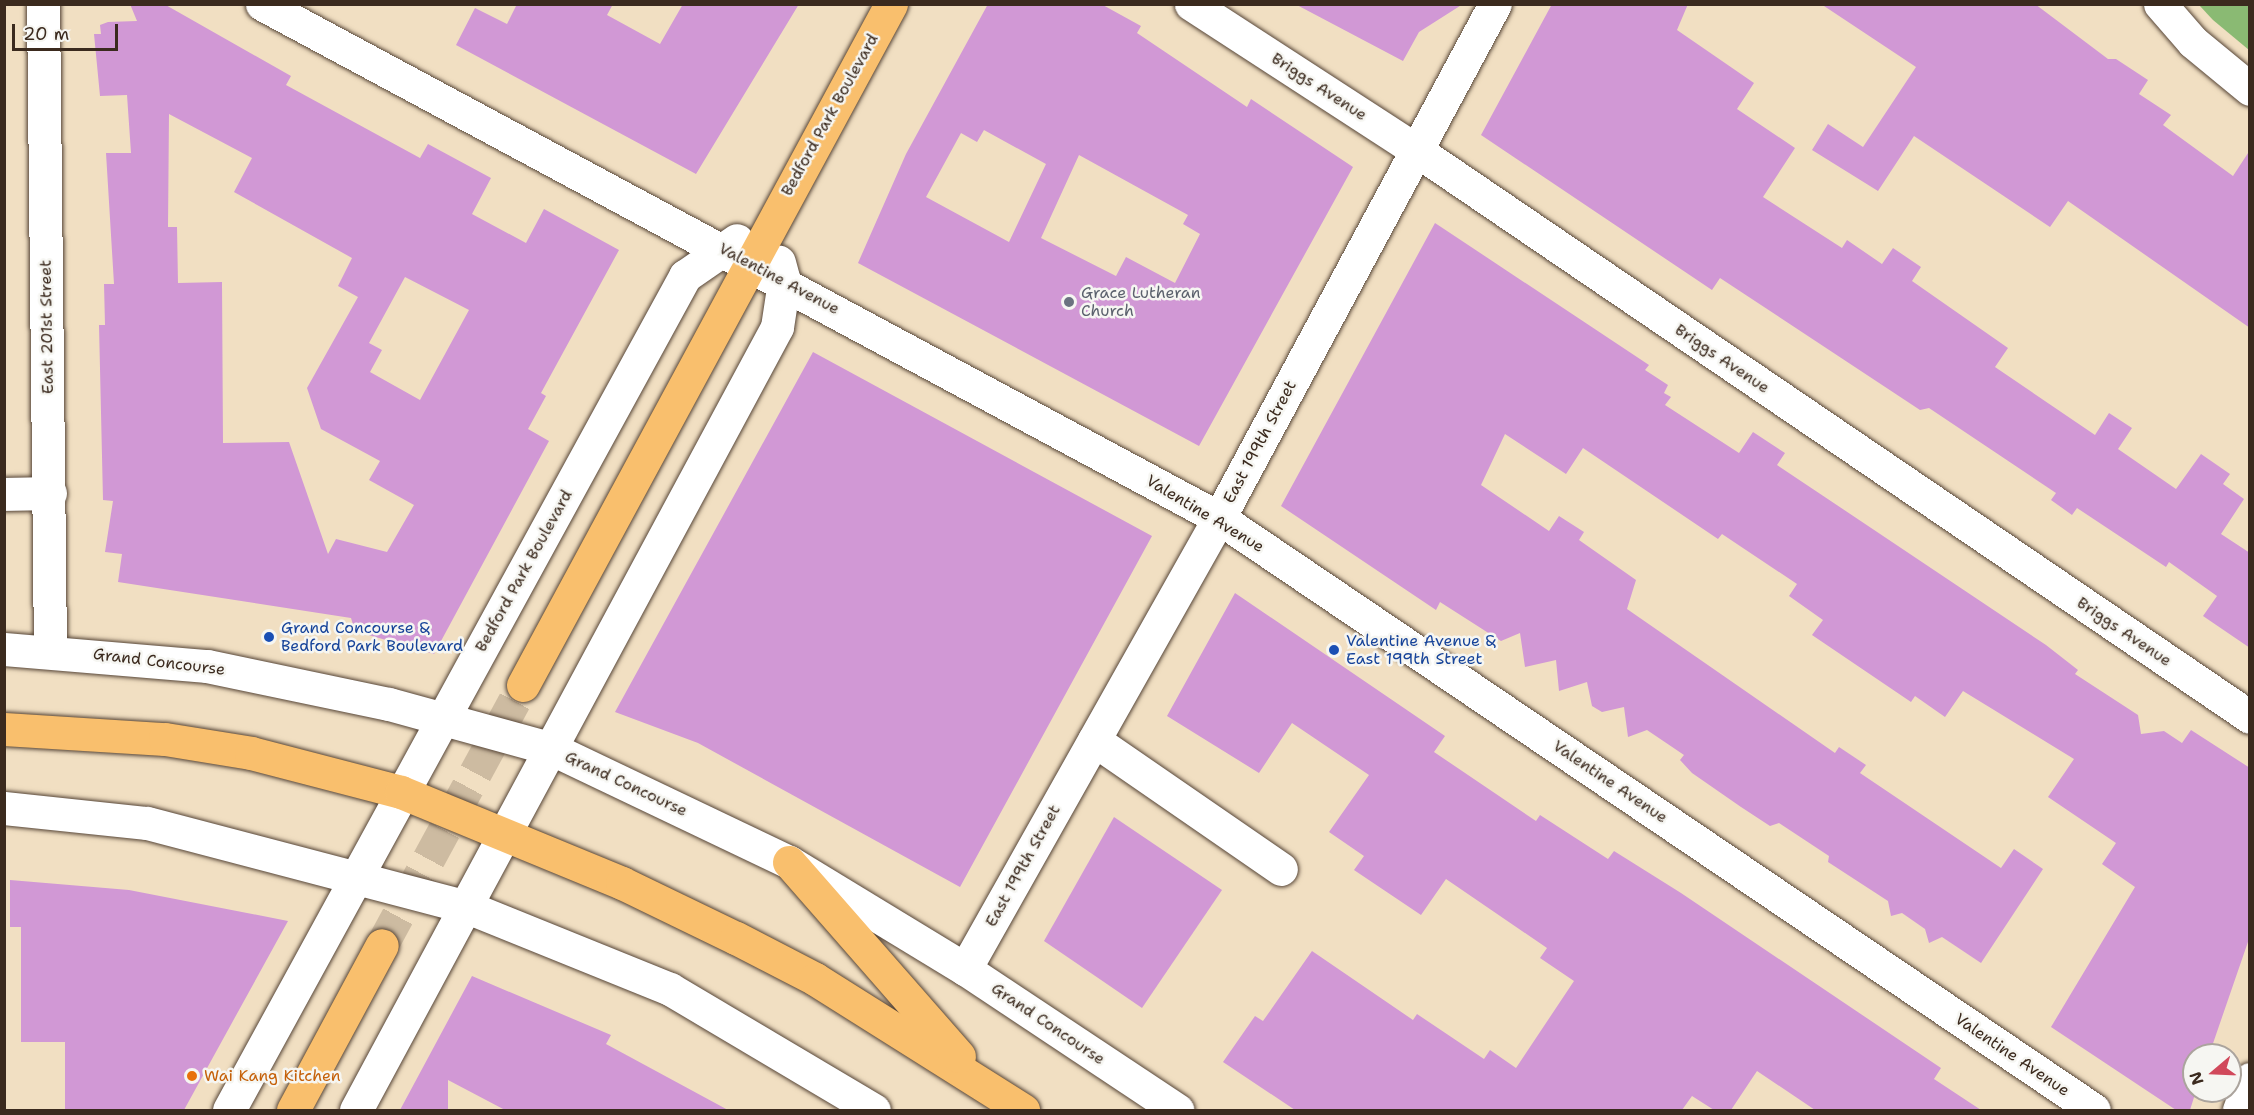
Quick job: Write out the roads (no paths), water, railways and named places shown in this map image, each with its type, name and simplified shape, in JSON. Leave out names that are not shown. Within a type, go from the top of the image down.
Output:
[{"type":"main road","name":"Bedford Park Boulevard","points":[[523,685],[891,4]]},
{"type":"main road","points":[[4,729],[165,739],[251,753],[401,792],[622,883],[815,979],[1023,1110]]},
{"type":"main road","points":[[789,862],[984,1084]]},
{"type":"main road","points":[[293,1110],[382,945]]},
{"type":"street","name":"East 201st Street","points":[[43,4],[50,650]]},
{"type":"street","name":"Valentine Avenue","points":[[262,4],[784,281],[1219,518],[2094,1110]]},
{"type":"street","name":"Briggs Avenue","points":[[1191,4],[1416,150],[2250,717]]},
{"type":"street","name":"East 199th Street","points":[[965,969],[1219,518],[1495,4]]},
{"type":"street","points":[[2160,4],[2193,42],[2250,89]]},
{"type":"street","points":[[356,1110],[507,834],[777,327],[784,281],[770,226]]},
{"type":"street","name":"Bedford Park Boulevard","points":[[229,1110],[355,875],[685,276],[720,247],[770,226]]},
{"type":"street","points":[[4,494],[50,493]]},
{"type":"street","name":"Grand Concourse","points":[[4,649],[50,650],[207,666],[443,718],[552,749],[789,862],[965,969],[1177,1110]]},
{"type":"street","points":[[1094,740],[1281,869]]},
{"type":"street","points":[[4,808],[147,823],[355,875],[467,907],[670,989],[874,1110]]},
{"type":"street","points":[[2239,1110],[2250,1080]]},
{"type":"tunnel","points":[[382,945],[523,685]]},
{"type":"place","name":"Grace Lutheran Church","points":[[1069,302]]},
{"type":"place","name":"Grand Concourse & Bedford Park Boulevard","points":[[269,637]]},
{"type":"place","name":"Valentine Avenue & East 199th Street","points":[[1334,650]]},
{"type":"place","name":"Wai Kang Kitchen","points":[[192,1076]]}]
